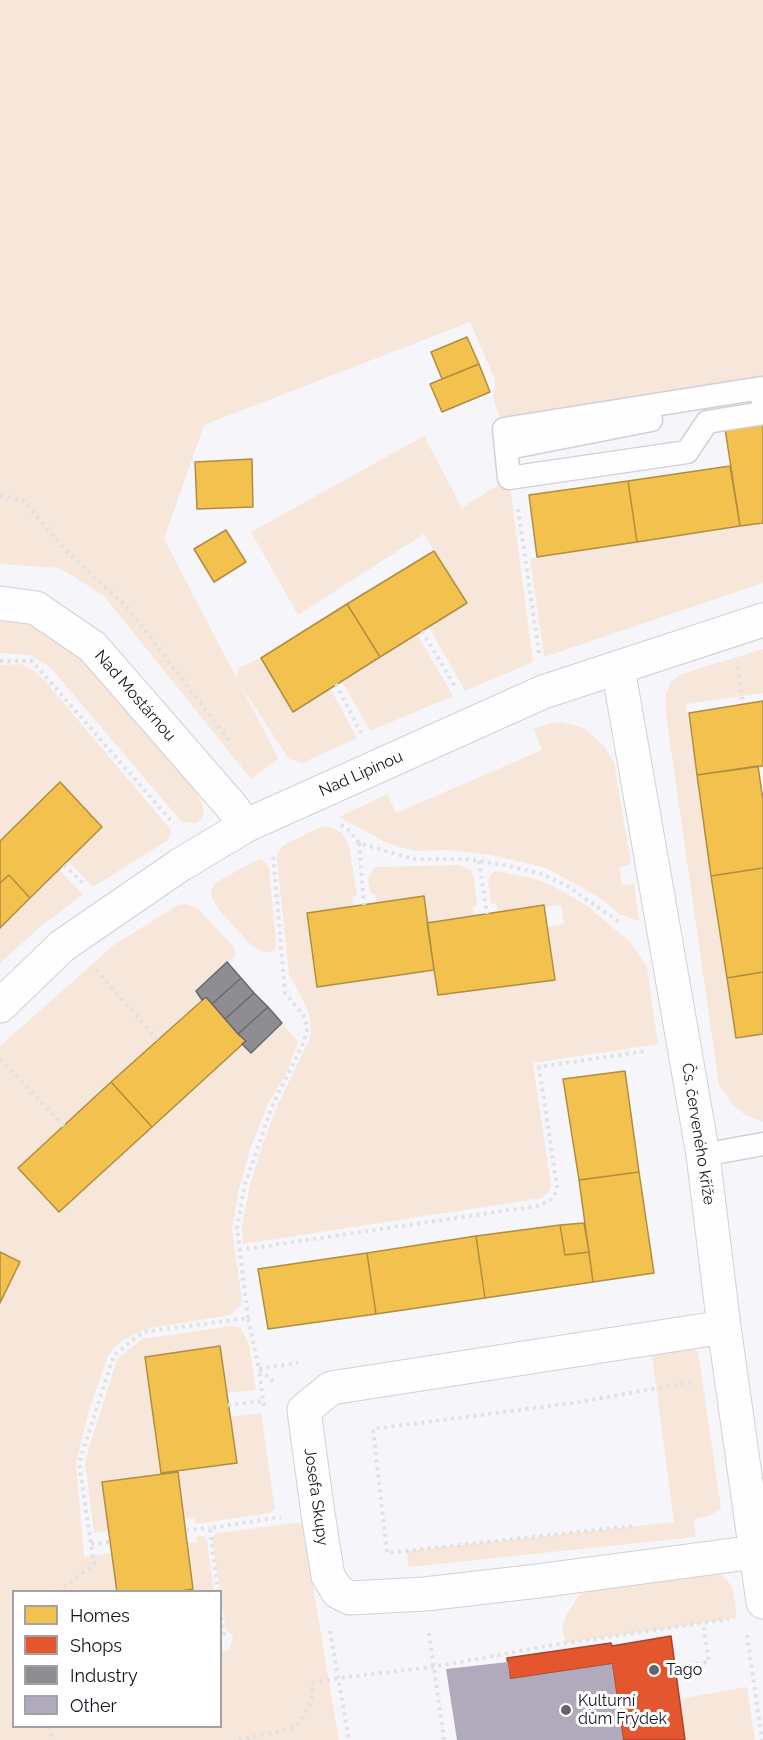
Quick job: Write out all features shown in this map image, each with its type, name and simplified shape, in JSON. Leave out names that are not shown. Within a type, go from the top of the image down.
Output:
[{"type":"street","name":"Nad Mostárnou","points":[[0,603],[36,608],[93,647],[232,807],[245,826]]},
{"type":"street","name":"Nad Lipinou","points":[[0,1006],[62,946],[180,865],[245,826],[543,692],[763,620]]},
{"type":"street","name":"Čs. červeného kříže","points":[[618,668],[703,1155],[755,1551],[750,1610]]},
{"type":"street","points":[[304,1410],[331,1388],[724,1327]]},
{"type":"street","name":"Josefa Skupy","points":[[304,1410],[328,1576]]},
{"type":"street","points":[[328,1576],[338,1592],[350,1598],[425,1594],[755,1551]]},
{"type":"lane","points":[[508,448],[763,400],[761,388],[504,429],[509,477],[513,477],[687,452],[706,422],[763,413]]},
{"type":"lane","points":[[703,1155],[763,1144]]},
{"type":"path","points":[[513,477],[543,692]]},
{"type":"path","points":[[0,496],[23,500],[65,550],[127,607],[232,743]]},
{"type":"path","points":[[422,631],[456,689]]},
{"type":"path","points":[[0,661],[32,661],[177,828]]},
{"type":"path","points":[[737,662],[743,704]]},
{"type":"path","points":[[336,684],[366,741]]},
{"type":"path","points":[[337,823],[347,828],[359,843],[364,905]]},
{"type":"path","points":[[359,843],[413,859],[478,861],[542,874],[569,887],[624,926]]},
{"type":"path","points":[[265,1413],[248,1317],[237,1228],[245,1184],[273,1104],[304,1042],[307,1029],[305,1017],[285,993],[272,845]]},
{"type":"path","points":[[478,861],[487,914]]},
{"type":"path","points":[[64,865],[86,886]]},
{"type":"path","points":[[91,965],[158,1040]]},
{"type":"path","points":[[239,1250],[537,1206],[547,1202],[554,1197],[557,1187],[539,1067],[653,1050]]},
{"type":"path","points":[[0,1059],[64,1126]]},
{"type":"path","points":[[61,1590],[94,1564],[79,1463],[114,1355],[143,1332],[248,1317]]},
{"type":"path","points":[[259,1369],[307,1362]]},
{"type":"path","points":[[259,1369],[304,1410]]},
{"type":"path","points":[[639,1526],[387,1553],[373,1429],[580,1402],[702,1380]]},
{"type":"path","points":[[228,1405],[263,1401]]},
{"type":"path","points":[[186,1530],[281,1517],[279,1506]]},
{"type":"path","points":[[210,1528],[218,1590]]},
{"type":"path","points":[[91,1544],[110,1542]]},
{"type":"path","points":[[328,1576],[328,1622],[349,1740]]},
{"type":"path","points":[[425,1594],[444,1740]]},
{"type":"path","points":[[239,1740],[289,1729],[303,1717],[310,1701],[313,1683],[433,1667],[566,1643],[703,1623],[750,1610]]},
{"type":"path","points":[[674,1666],[709,1662],[703,1623]]},
{"type":"shaded area","points":[[0,0],[763,0],[763,387],[504,429],[493,398],[495,380],[470,322],[204,425],[164,539],[236,677],[240,667],[261,658],[293,712],[330,688],[357,738],[302,763],[289,759],[241,686],[278,758],[251,779],[104,596],[60,568],[0,564]]},
{"type":"shaded area","points":[[424,436],[462,508],[509,478],[533,662],[465,691],[429,627],[466,603],[424,534],[298,615],[251,532]]},
{"type":"shaded area","points":[[763,523],[763,583],[544,657],[530,559]]},
{"type":"shaded area","points":[[28,620],[68,644],[193,785],[204,809],[202,819],[196,823],[182,822],[49,666],[30,655],[0,653],[0,622]]},
{"type":"shaded area","points":[[417,634],[453,696],[370,731],[342,681]]},
{"type":"shaded area","points":[[763,649],[763,693],[686,704],[736,1038],[763,1034],[763,1122],[745,1115],[732,1104],[719,1085],[665,707],[666,694],[671,681],[682,674]]},
{"type":"shaded area","points":[[21,664],[34,671],[45,681],[171,830],[168,840],[93,887],[68,861],[102,827],[60,782],[0,841],[0,665]]},
{"type":"shaded area","points":[[562,722],[584,728],[603,745],[614,762],[631,864],[619,867],[622,885],[634,884],[639,921],[619,914],[603,900],[546,868],[491,855],[447,850],[415,851],[389,844],[339,817],[387,794],[396,813],[542,750],[534,729],[550,723]]},
{"type":"shaded area","points":[[322,826],[342,833],[349,845],[357,896],[352,897],[353,906],[307,913],[317,987],[434,970],[438,995],[547,927],[564,924],[561,905],[498,912],[496,903],[491,904],[488,881],[491,874],[496,871],[535,879],[553,886],[586,905],[630,942],[647,967],[658,1044],[533,1063],[551,1185],[549,1192],[542,1198],[243,1244],[242,1226],[250,1185],[261,1149],[278,1104],[309,1040],[311,1031],[306,1006],[289,974],[278,853],[282,846]]},
{"type":"shaded area","points":[[262,859],[269,867],[276,945],[274,951],[271,952],[261,951],[252,946],[220,911],[211,892],[215,883]]},
{"type":"shaded area","points":[[459,865],[471,870],[474,877],[477,905],[472,907],[475,917],[427,923],[424,896],[377,903],[375,894],[371,894],[368,879],[374,868]]},
{"type":"shaded area","points":[[59,870],[83,894],[39,928],[0,963],[0,928]]},
{"type":"shaded area","points":[[187,904],[198,909],[233,946],[236,955],[196,991],[202,1000],[18,1168],[59,1212],[242,1044],[251,1052],[282,1023],[298,1042],[286,1074],[268,1104],[250,1149],[239,1189],[232,1229],[241,1305],[230,1315],[146,1329],[122,1341],[107,1358],[88,1413],[76,1464],[84,1557],[112,1553],[117,1590],[12,1590],[12,1728],[222,1728],[222,1652],[230,1649],[233,1636],[226,1630],[222,1590],[220,1590],[212,1537],[217,1533],[302,1522],[339,1740],[0,1740],[0,1303],[20,1262],[0,1252],[0,1046],[114,945],[178,905]]},
{"type":"shaded area","points":[[232,1326],[241,1328],[249,1344],[256,1390],[227,1393],[220,1346],[145,1357],[161,1473],[102,1482],[109,1531],[94,1533],[85,1461],[117,1359],[142,1339]]},
{"type":"shaded area","points":[[679,1347],[698,1351],[721,1508],[709,1516],[694,1519],[696,1537],[408,1567],[407,1551],[674,1522],[652,1356],[658,1352]]},
{"type":"shaded area","points":[[261,1413],[275,1509],[270,1513],[195,1524],[194,1518],[184,1519],[178,1472],[236,1463],[230,1417]]},
{"type":"shaded area","points":[[197,1536],[203,1536],[207,1540],[214,1590],[187,1590],[193,1589],[187,1543],[197,1542]]},
{"type":"shaded area","points":[[718,1572],[728,1581],[733,1590],[737,1618],[566,1643],[562,1628],[567,1614],[579,1595],[593,1587]]},
{"type":"shaded area","points":[[747,1687],[755,1740],[685,1740],[679,1699]]},
{"type":"building: Homes","points":[[467,337],[479,364],[442,379],[431,352]]},
{"type":"building: Homes","points":[[479,364],[490,392],[442,412],[430,384]]},
{"type":"building: Homes","points":[[763,417],[763,523],[740,526],[724,422]]},
{"type":"building: Homes","points":[[252,459],[253,507],[197,509],[195,462]]},
{"type":"building: Homes","points":[[730,466],[740,526],[637,542],[628,481]]},
{"type":"building: Homes","points":[[628,481],[637,542],[537,557],[529,495]]},
{"type":"building: Homes","points":[[226,530],[246,562],[214,582],[194,549]]},
{"type":"building: Homes","points":[[434,551],[467,603],[380,657],[347,604]]},
{"type":"building: Homes","points":[[347,604],[380,657],[293,712],[261,658]]},
{"type":"building: Homes","points":[[763,701],[763,766],[697,775],[689,713]]},
{"type":"building: Homes","points":[[758,766],[763,800],[763,868],[711,876],[697,775]]},
{"type":"building: Homes","points":[[60,782],[102,827],[30,898],[9,875],[0,883],[0,841]]},
{"type":"building: Homes","points":[[763,868],[763,972],[727,978],[711,876]]},
{"type":"building: Homes","points":[[9,875],[30,898],[0,928],[0,883]]},
{"type":"building: Homes","points":[[424,896],[434,970],[317,987],[307,913]]},
{"type":"building: Homes","points":[[544,905],[555,980],[438,995],[427,923]]},
{"type":"building: Homes","points":[[763,972],[763,1034],[736,1038],[727,978]]},
{"type":"building: Homes","points":[[206,997],[246,1041],[152,1127],[111,1082]]},
{"type":"building: Homes","points":[[625,1071],[639,1172],[579,1180],[563,1079]]},
{"type":"building: Homes","points":[[111,1082],[152,1127],[59,1212],[18,1168]]},
{"type":"building: Homes","points":[[639,1172],[654,1273],[593,1282],[579,1180]]},
{"type":"building: Homes","points":[[584,1223],[589,1252],[565,1255],[560,1225]]},
{"type":"building: Homes","points":[[560,1225],[565,1255],[589,1252],[593,1282],[485,1298],[476,1236]]},
{"type":"building: Homes","points":[[476,1236],[485,1298],[376,1314],[367,1253]]},
{"type":"building: Homes","points":[[0,1252],[20,1262],[0,1303]]},
{"type":"building: Homes","points":[[367,1253],[376,1314],[268,1329],[258,1269]]},
{"type":"building: Homes","points":[[220,1346],[237,1463],[161,1473],[145,1357]]},
{"type":"building: Homes","points":[[178,1472],[193,1589],[117,1590],[102,1482]]},
{"type":"building: Shops","points":[[671,1636],[685,1740],[623,1740],[612,1664],[510,1679],[507,1658],[611,1643],[612,1646]]},
{"type":"building: Industry","points":[[227,962],[241,978],[212,1004],[206,997],[202,1000],[196,991]]},
{"type":"building: Industry","points":[[241,978],[254,993],[225,1019],[212,1004]]},
{"type":"building: Industry","points":[[254,993],[268,1007],[238,1034],[225,1019]]},
{"type":"building: Industry","points":[[268,1007],[282,1023],[251,1053],[242,1044],[246,1041],[238,1034]]},
{"type":"building: Other","name":"Kulturní dům Frýdek","points":[[508,1662],[510,1679],[612,1664],[623,1740],[457,1740],[446,1669]]},
{"type":"place","name":"Tago","points":[[654,1670]]},
{"type":"place","name":"Kulturní dům Frýdek","points":[[566,1710]]}]
